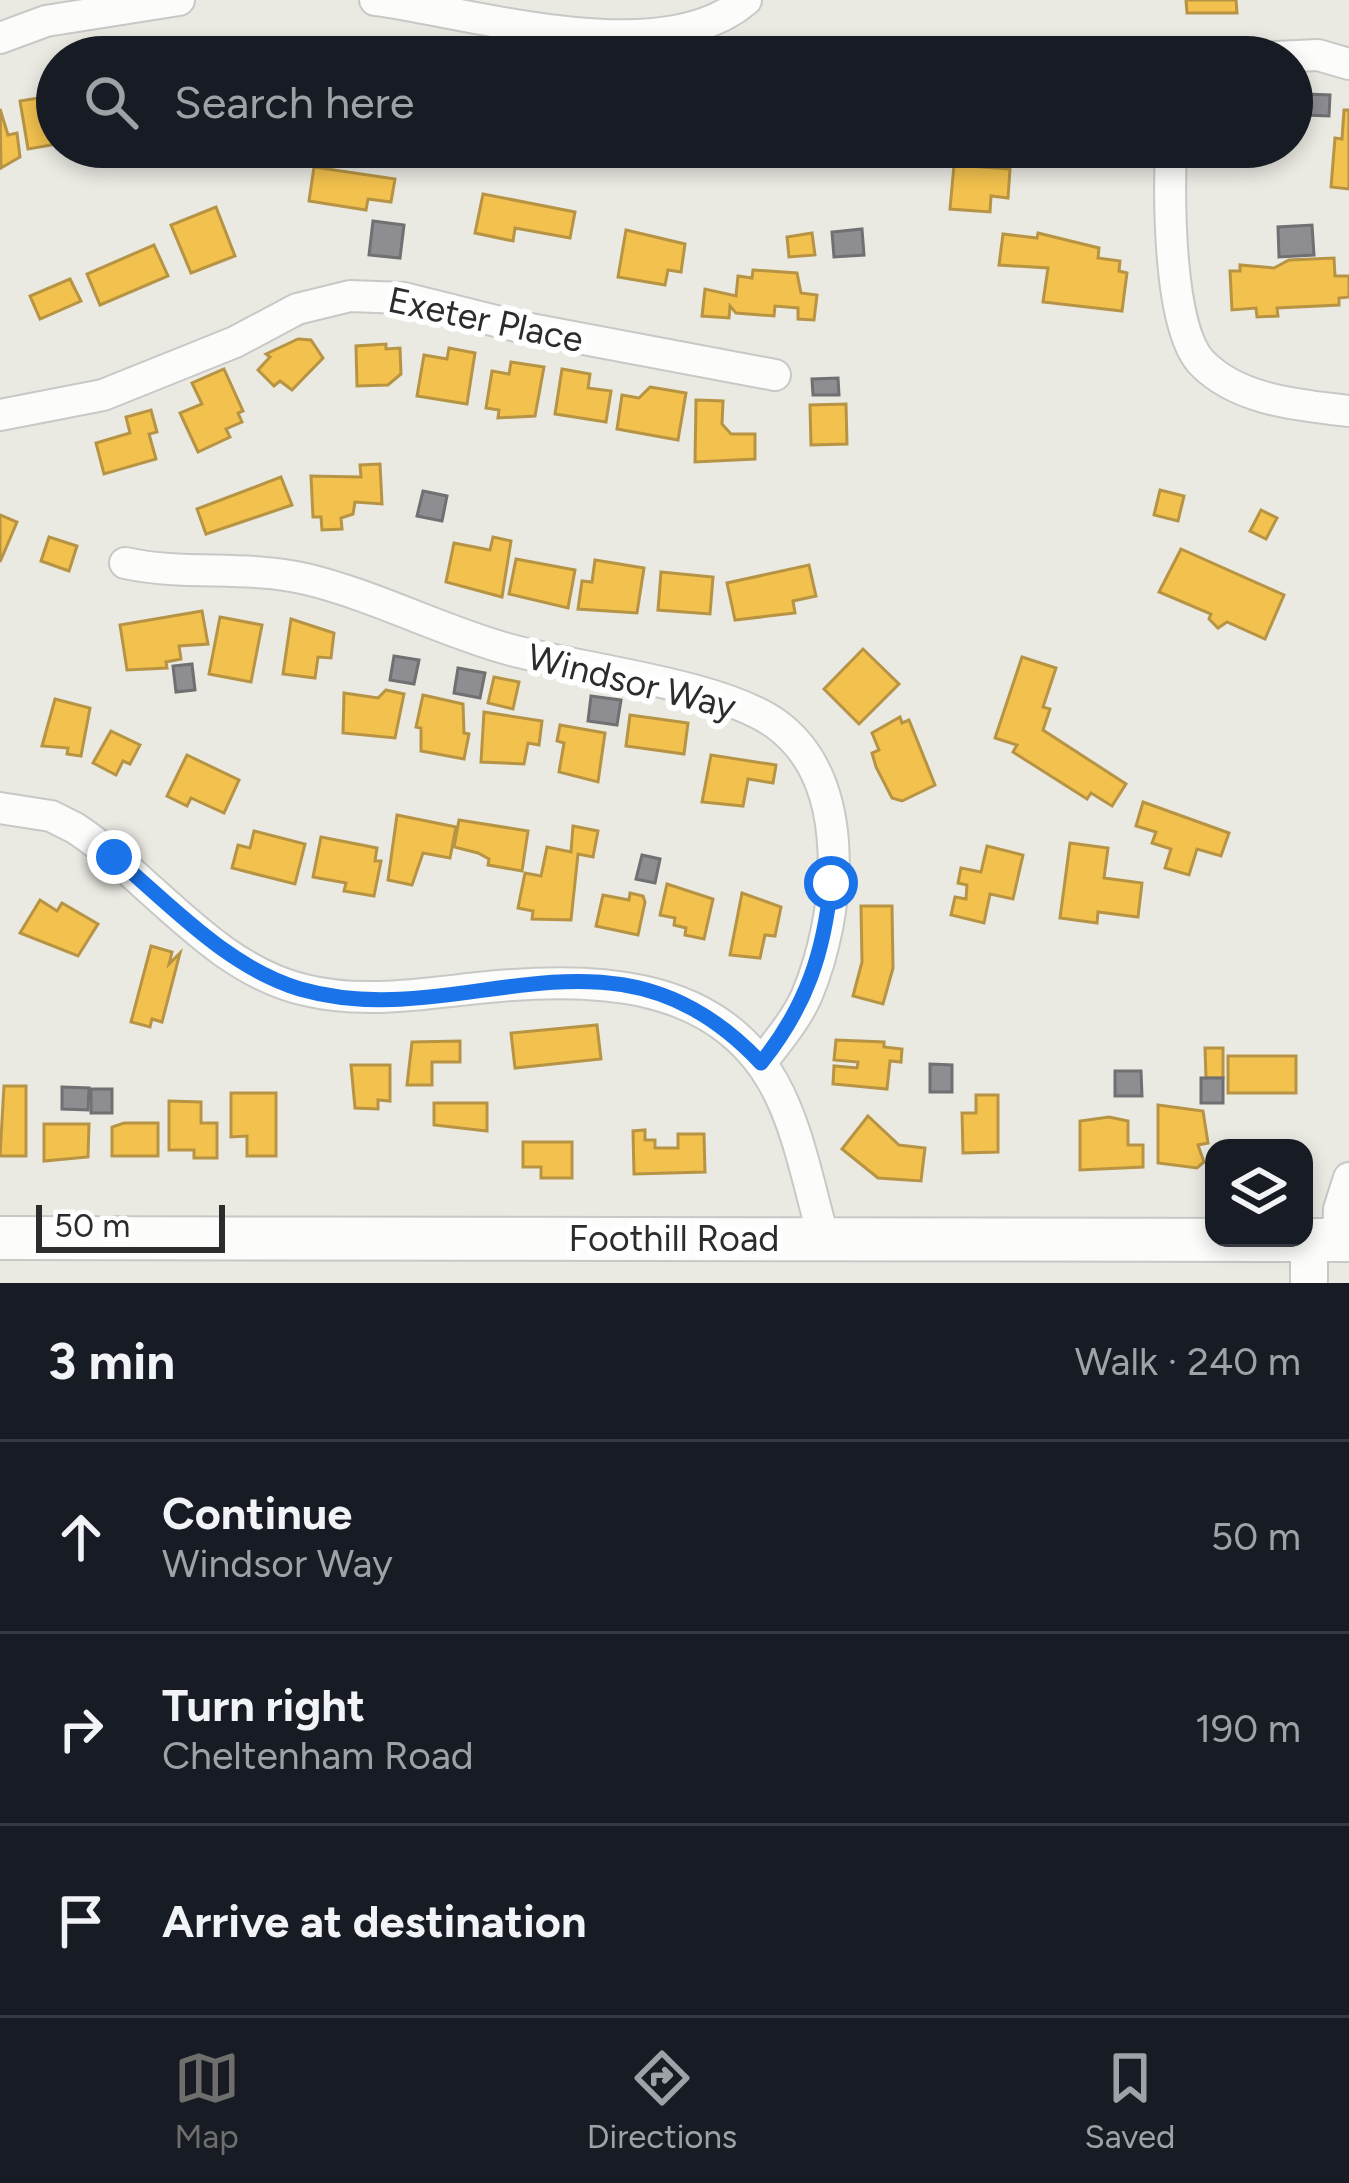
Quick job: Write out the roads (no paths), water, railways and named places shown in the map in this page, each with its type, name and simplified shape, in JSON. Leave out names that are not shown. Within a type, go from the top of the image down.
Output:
[{"type":"main road","name":"Foothill Road","points":[[0,1238],[1332,1240]]},
{"type":"street","points":[[3,27],[178,0]]},
{"type":"street","points":[[375,0],[636,36]]},
{"type":"street","points":[[669,36],[718,21],[746,0]]},
{"type":"street","points":[[1313,55],[1349,64]]},
{"type":"street","points":[[1171,168],[1172,232],[1183,322],[1201,362],[1266,398],[1349,412]]},
{"type":"street","name":"Exeter Place","points":[[0,415],[103,395],[235,342],[297,309],[350,296],[404,298],[520,327],[775,375]]},
{"type":"street","name":"Windsor Way","points":[[125,562],[164,572],[305,579],[455,634],[676,688],[774,723],[810,759],[820,781],[832,841],[831,883],[827,926],[805,1000],[761,1063]]},
{"type":"street","points":[[0,808],[50,816],[75,828],[226,952],[291,986],[349,997],[551,981],[623,985],[706,1015],[761,1063],[784,1105],[824,1239]]},
{"type":"street","points":[[1309,1283],[1332,1240],[1349,1178]]}]
